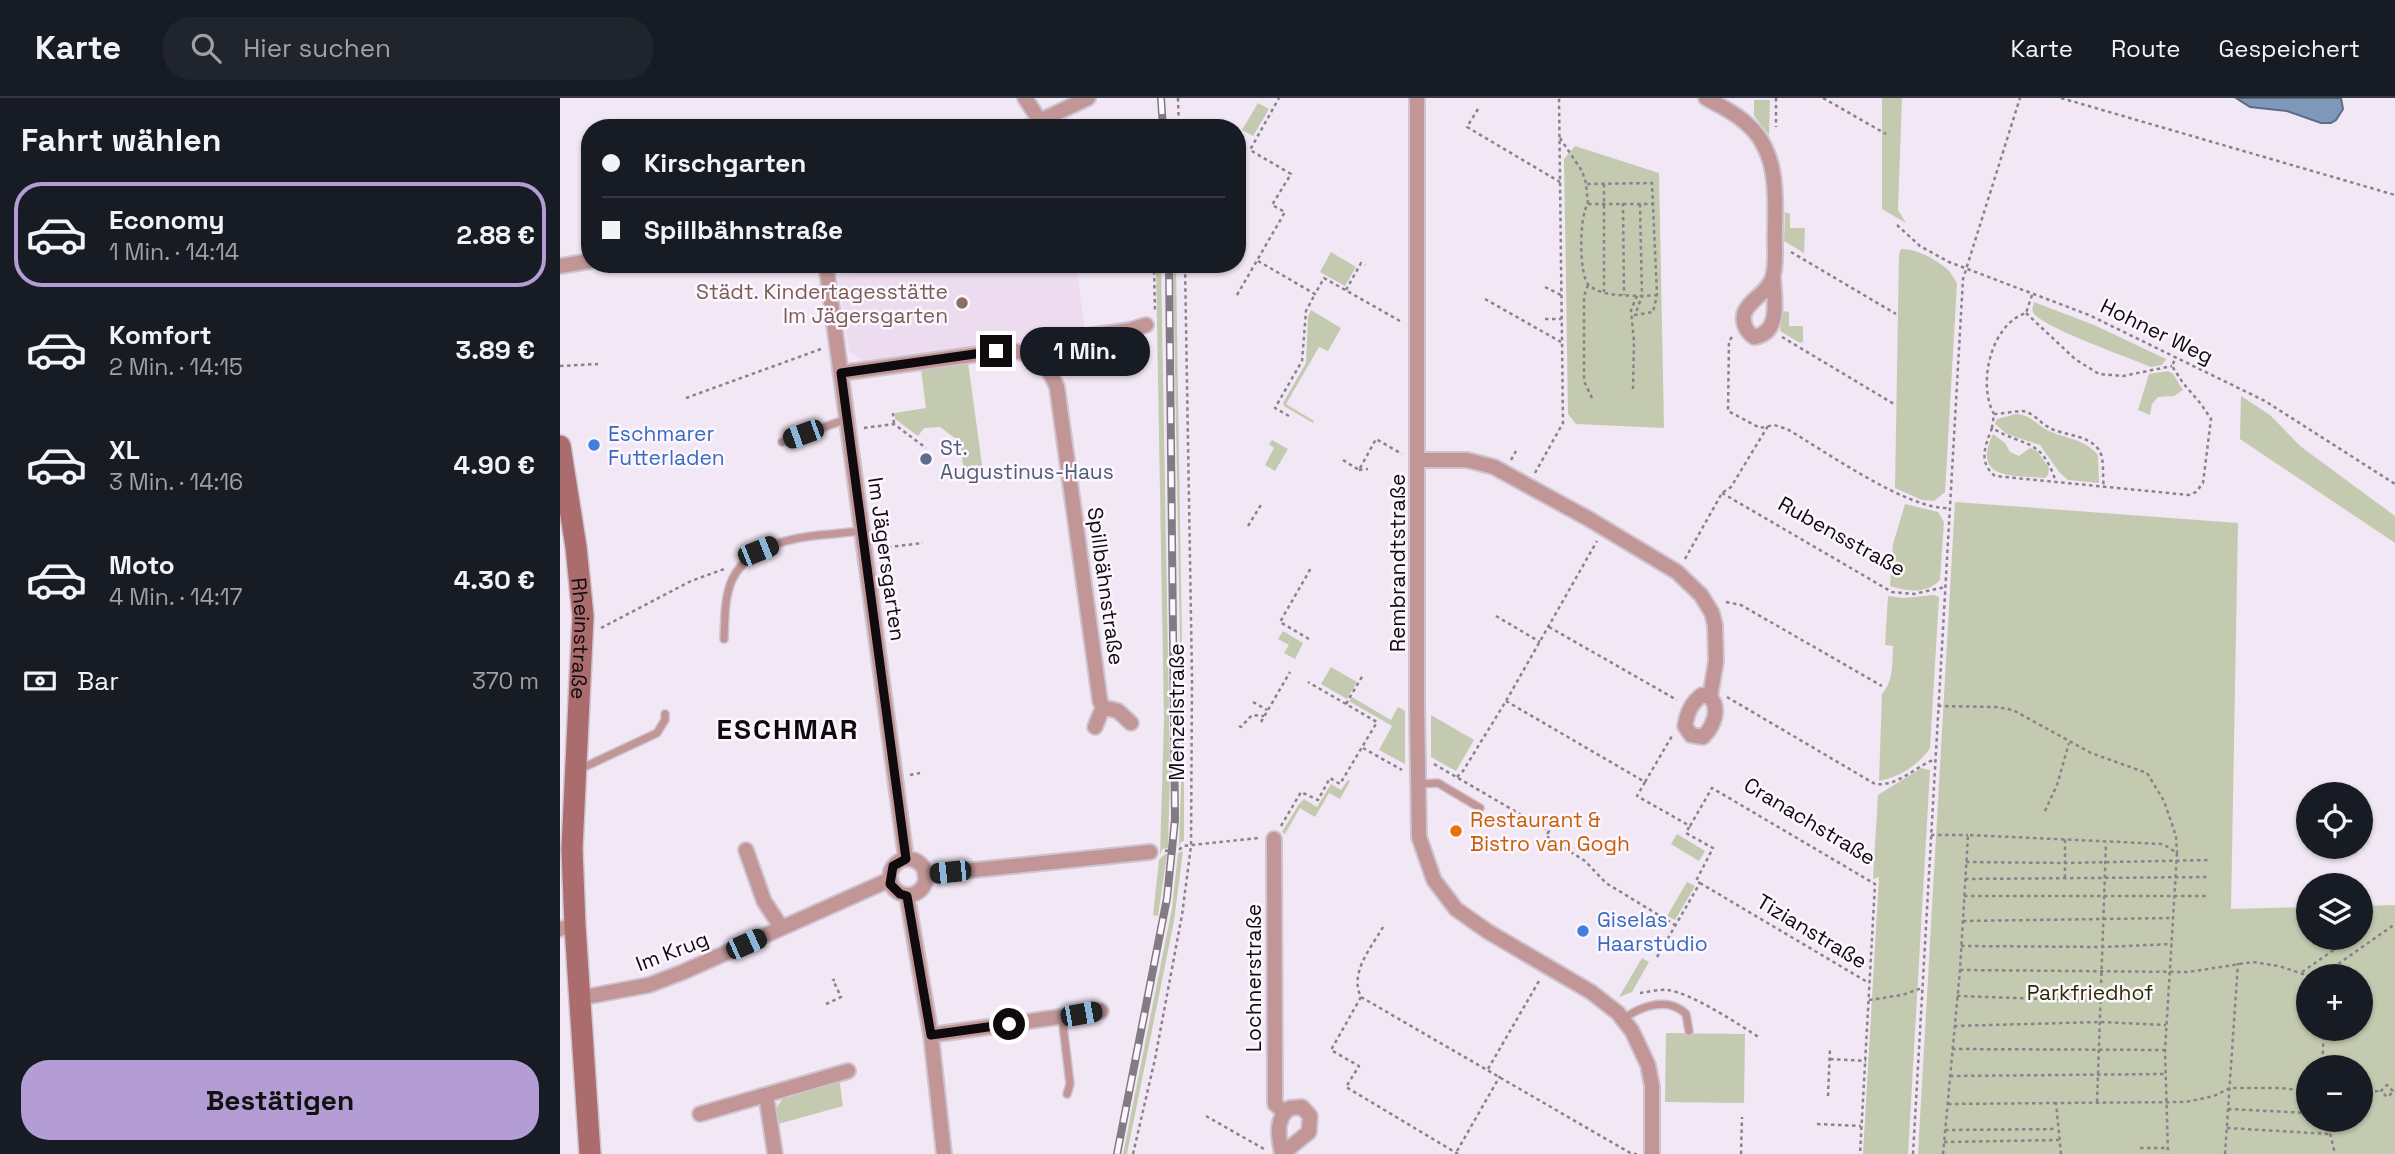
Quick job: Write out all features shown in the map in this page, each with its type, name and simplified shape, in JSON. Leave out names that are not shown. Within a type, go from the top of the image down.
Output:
[{"type":"street","points":[[1025,98],[1039,119]]},
{"type":"street","points":[[1044,119],[1088,98]]},
{"type":"street","name":"Rembrandtstraße","points":[[1418,98],[1418,816],[1422,847],[1434,880],[1456,909],[1487,931],[1591,992],[1623,1019],[1632,1031],[1648,1065],[1653,1114],[1652,1154]]},
{"type":"street","points":[[1706,98],[1746,122],[1763,143],[1770,157],[1775,184],[1774,317],[1771,328],[1763,335],[1754,337],[1745,328],[1744,316],[1773,276]]},
{"type":"street","points":[[560,266],[581,262]]},
{"type":"street","name":"Im Jägersgarten","points":[[827,273],[906,859]]},
{"type":"street","points":[[841,373],[996,351],[1017,351],[1032,356],[1042,342],[1130,330],[1146,325]]},
{"type":"street","name":"Spillbähnstraße","points":[[1032,356],[1048,368],[1057,387],[1100,701],[1103,707]]},
{"type":"street","name":"Rheinstraße","points":[[560,446],[583,601],[567,928],[580,998],[590,1154]]},
{"type":"street","points":[[1418,460],[1467,460],[1504,472],[1677,572],[1691,584],[1712,613],[1717,637],[1711,692],[1716,713],[1707,734],[1703,737],[1691,735],[1685,726],[1690,708],[1702,695],[1711,692]]},
{"type":"street","points":[[1095,727],[1103,707],[1118,711],[1131,723]]},
{"type":"street","name":"Lochnerstraße","points":[[1274,839],[1275,1104],[1284,1112]]},
{"type":"street","points":[[746,850],[764,901],[781,928]]},
{"type":"street","points":[[926,874],[1150,852]]},
{"type":"street","points":[[906,859],[919,863],[926,874],[921,889],[907,896],[896,891],[889,880],[893,866],[906,859]]},
{"type":"street","name":"Im Krug","points":[[580,998],[649,985],[889,880]]},
{"type":"street","points":[[907,896],[931,1035],[944,1154]]},
{"type":"street","points":[[931,1035],[1101,1011]]},
{"type":"street","points":[[700,1114],[848,1071]]},
{"type":"street","points":[[766,1095],[775,1154]]},
{"type":"street","name":"Lochnerstraße","points":[[1295,1106],[1302,1107],[1309,1114],[1311,1126],[1302,1140],[1282,1154],[1279,1132],[1284,1112],[1295,1106]]},
{"type":"lane","points":[[782,442],[848,424]]},
{"type":"lane","points":[[724,639],[727,594],[738,570],[758,551],[811,537],[862,530]]},
{"type":"lane","points":[[575,772],[657,733],[665,720],[665,714]]},
{"type":"lane","points":[[1418,779],[1438,783],[1480,808]]},
{"type":"lane","points":[[1623,1019],[1637,1008],[1651,1005],[1675,1006],[1686,1014],[1689,1031]]},
{"type":"lane","points":[[1062,1017],[1070,1084],[1067,1094]]},
{"type":"path","points":[[1178,98],[1179,119]]},
{"type":"path","points":[[1237,295],[1285,212],[1272,205],[1291,174],[1250,150],[1279,98]]},
{"type":"path","points":[[1528,485],[1563,423],[1559,98]]},
{"type":"path","points":[[1776,98],[1776,127]]},
{"type":"path","points":[[1824,98],[1886,134]]},
{"type":"path","points":[[1913,1154],[1963,279],[2020,98]]},
{"type":"path","points":[[2061,98],[2395,195]]},
{"type":"path","points":[[1478,109],[1467,127],[1560,182]]},
{"type":"path","points":[[1560,138],[1577,161],[1586,184],[1588,204],[1582,221],[1584,276],[1588,284],[1604,292],[1657,295]]},
{"type":"path","points":[[1586,184],[1652,183],[1657,295],[1653,312],[1636,315],[1639,295],[1640,204]]},
{"type":"path","points":[[1604,184],[1604,292]]},
{"type":"path","points":[[1623,203],[1624,295]]},
{"type":"path","points":[[1588,204],[1653,205]]},
{"type":"path","name":"Hohner Weg","points":[[1898,225],[1920,246],[1949,262],[2089,315],[2265,401],[2395,484]]},
{"type":"path","points":[[1774,242],[1896,314]]},
{"type":"path","points":[[1257,260],[1315,294]]},
{"type":"path","points":[[1346,290],[1361,263],[1365,265]]},
{"type":"path","points":[[1146,325],[1155,316],[1154,273]]},
{"type":"path","name":"Menzelstraße","points":[[1133,1154],[1182,915],[1191,846],[1192,678],[1185,273]]},
{"type":"path","points":[[1289,416],[1275,408],[1302,361],[1306,311],[1324,278],[1419,332]]},
{"type":"path","points":[[1588,284],[1584,296],[1584,381],[1592,398]]},
{"type":"path","points":[[1545,287],[1561,295]]},
{"type":"path","points":[[1633,389],[1634,342],[1631,310],[1639,295]]},
{"type":"path","points":[[2032,295],[2026,313],[2011,320],[2002,333],[1991,360],[1987,391],[1994,414],[1983,453],[1984,465],[1992,474],[2002,478],[2104,488],[2189,495],[2196,492],[2203,483],[2210,419],[2172,366]]},
{"type":"path","points":[[1485,299],[1561,342]]},
{"type":"path","points":[[2026,313],[2075,359],[2099,374],[2123,376],[2172,366]]},
{"type":"path","points":[[1545,319],[1561,319]]},
{"type":"path","points":[[1745,328],[1729,341],[1728,411],[1760,428],[1774,425],[1787,429],[1891,491],[1932,507],[1950,508]]},
{"type":"path","points":[[1771,328],[1894,404]]},
{"type":"path","points":[[686,398],[837,343]]},
{"type":"path","points":[[2172,366],[2176,358]]},
{"type":"path","points":[[560,366],[598,364]]},
{"type":"path","points":[[1994,414],[2021,411],[2050,428],[2085,439],[2097,448],[2102,457],[2104,488]]},
{"type":"path","points":[[892,413],[894,424]]},
{"type":"path","points":[[848,424],[894,424],[926,448]]},
{"type":"path","points":[[1677,572],[1722,493],[1731,487],[1768,426]]},
{"type":"path","points":[[1992,428],[2005,436],[2036,446],[2050,465],[2056,482]]},
{"type":"path","points":[[1359,470],[1376,439],[1411,459],[1418,460]]},
{"type":"path","points":[[1343,460],[1359,470],[1368,469]]},
{"type":"path","name":"Rubensstraße","points":[[1722,493],[1892,592],[1914,594],[1945,587]]},
{"type":"path","points":[[1248,526],[1262,503]]},
{"type":"path","points":[[1457,777],[1506,701],[1604,528]]},
{"type":"path","points":[[865,550],[923,543]]},
{"type":"path","points":[[583,639],[691,581],[722,568],[738,570]]},
{"type":"path","points":[[1309,639],[1280,622],[1311,568]]},
{"type":"path","points":[[1726,602],[1741,605],[1881,686]]},
{"type":"path","points":[[1496,616],[1540,642]]},
{"type":"path","points":[[1549,627],[1690,708]]},
{"type":"path","points":[[1261,722],[1290,673]]},
{"type":"path","points":[[1346,705],[1363,675]]},
{"type":"path","points":[[1150,852],[1161,858],[1165,851],[1191,846],[1262,837],[1274,839],[1301,792],[1318,800],[1331,778],[1340,784],[1377,722],[1308,682]]},
{"type":"path","points":[[1711,692],[1875,784],[1893,783],[1920,765],[1935,759]]},
{"type":"path","points":[[1506,701],[1645,782]]},
{"type":"path","points":[[1253,702],[1268,710]]},
{"type":"path","points":[[1938,706],[2013,710],[2069,743],[2147,773],[2153,780],[2176,836],[2177,859],[2165,1050],[2168,1154]]},
{"type":"path","points":[[1239,726],[1252,715],[1264,716]]},
{"type":"path","points":[[1657,957],[1700,883],[1696,881],[1713,848],[1686,833],[1690,826],[1637,796],[1674,731],[1685,726]]},
{"type":"path","points":[[2045,811],[2057,785],[2069,743]]},
{"type":"path","points":[[1363,748],[1418,779]]},
{"type":"path","points":[[1418,756],[1549,831],[1546,836],[1585,861],[1606,883],[1675,925]]},
{"type":"path","name":"Cranachstraße","points":[[1690,826],[1712,788],[1875,884],[1869,983]]},
{"type":"path","points":[[1663,812],[1667,806]]},
{"type":"path","points":[[1931,835],[2163,844],[2176,853]]},
{"type":"path","points":[[1943,1154],[1962,946],[1968,835]]},
{"type":"path","points":[[2065,839],[2065,878]]},
{"type":"path","points":[[2097,1102],[2106,841]]},
{"type":"path","points":[[1966,862],[2211,860]]},
{"type":"path","points":[[1965,878],[2210,877]]},
{"type":"path","name":"Tizianstraße","points":[[1700,883],[1869,983],[1860,1154]]},
{"type":"path","points":[[1964,896],[2209,896]]},
{"type":"path","points":[[1963,920],[2173,918]]},
{"type":"path","points":[[2338,964],[2395,925]]},
{"type":"path","points":[[1383,927],[1359,971],[1356,987],[1361,997],[1632,1154],[1640,1154]]},
{"type":"path","points":[[1962,946],[2103,947],[2172,944]]},
{"type":"path","points":[[2314,964],[2334,950]]},
{"type":"path","points":[[1960,970],[2195,971],[2253,962],[2296,972]]},
{"type":"path","points":[[2225,1154],[2238,963]]},
{"type":"path","points":[[1488,1069],[1548,966]]},
{"type":"path","points":[[826,1004],[841,997],[835,980]]},
{"type":"path","points":[[1869,1000],[1902,995],[1922,988]]},
{"type":"path","points":[[1640,993],[1667,990],[1679,993],[1760,1038]]},
{"type":"path","points":[[1956,996],[2101,1001]]},
{"type":"path","points":[[1328,1055],[1361,997]]},
{"type":"path","points":[[1954,1026],[2100,1023],[2166,1025]]},
{"type":"path","points":[[1828,1097],[1830,1048]]},
{"type":"path","points":[[1952,1049],[2165,1050]]},
{"type":"path","points":[[1331,1050],[1359,1066],[1346,1087],[1457,1153],[1500,1076]]},
{"type":"path","points":[[1829,1059],[1866,1061]]},
{"type":"path","points":[[1950,1076],[2166,1074]]},
{"type":"path","points":[[2373,1091],[2381,1091],[2387,1085],[2394,1091],[2387,1097],[2381,1091]]},
{"type":"path","points":[[1948,1104],[2198,1101],[2230,1088],[2296,1090]]},
{"type":"path","points":[[2056,1103],[2061,1154]]},
{"type":"path","points":[[2228,1109],[2296,1112]]},
{"type":"path","points":[[1206,1116],[1272,1154]]},
{"type":"path","points":[[1741,1154],[1742,1116]]},
{"type":"path","points":[[1817,1124],[1861,1126]]},
{"type":"path","points":[[2227,1128],[2330,1134],[2335,1154]]},
{"type":"path","points":[[1945,1130],[2059,1129]]},
{"type":"path","points":[[1944,1142],[2059,1140]]},
{"type":"path","points":[[2140,1149],[2167,1147]]},
{"type":"shaded area","name":"Städt. Kindertagesstätte Im Jägersgarten","points":[[1077,273],[1085,332],[864,362],[849,351],[838,275]]},
{"type":"green space","points":[[1882,98],[1902,98],[1898,210],[1906,223],[1882,209]]},
{"type":"green space","points":[[1754,100],[1770,100],[1769,135],[1754,116]]},
{"type":"green space","points":[[1258,103],[1269,109],[1253,136],[1246,132],[1246,123]]},
{"type":"green space","points":[[1575,146],[1659,173],[1664,428],[1576,424],[1568,414],[1564,159]]},
{"type":"green space","points":[[1785,212],[1790,214],[1790,228],[1805,228],[1804,253],[1784,241]]},
{"type":"green space","points":[[1901,249],[1919,253],[1938,262],[1957,283],[1945,492],[1934,501],[1922,500],[1895,488]]},
{"type":"green space","points":[[1331,252],[1356,267],[1345,286],[1320,272]]},
{"type":"green space","points":[[1156,273],[1161,273],[1170,771],[1168,848],[1162,849],[1160,855],[1164,720]]},
{"type":"green space","points":[[1173,273],[1176,273],[1184,770],[1184,841],[1179,847],[1182,751]]},
{"type":"green space","points":[[2034,302],[2094,325],[2166,359],[2162,365],[2151,367],[2068,333],[2039,318],[2033,312]]},
{"type":"green space","points":[[1311,310],[1341,328],[1328,351],[1319,347],[1286,404],[1314,421],[1313,423],[1283,403],[1306,363],[1308,317]]},
{"type":"green space","points":[[1783,311],[1789,312],[1789,326],[1803,326],[1803,342],[1800,343],[1780,331]]},
{"type":"green space","points":[[968,362],[983,472],[964,473],[960,442],[940,427],[924,428],[918,436],[895,419],[895,413],[926,408],[921,369]]},
{"type":"green space","points":[[2168,371],[2183,390],[2174,396],[2158,397],[2152,404],[2150,415],[2138,410],[2149,374]]},
{"type":"green space","points":[[2241,396],[2270,415],[2300,446],[2395,516],[2395,543],[2240,439]]},
{"type":"green space","points":[[2016,414],[2093,449],[2098,455],[2099,483],[2068,480],[2040,445],[2007,434],[1995,424],[1997,419]]},
{"type":"green space","points":[[1993,434],[2005,443],[2010,452],[2019,456],[2030,448],[2037,451],[2049,468],[2048,475],[2045,478],[2009,475],[1991,467],[1987,460]]},
{"type":"green space","points":[[1272,440],[1288,449],[1275,471],[1265,465],[1274,448],[1269,444]]},
{"type":"green space","name":"Parkfriedhof","points":[[1955,502],[2238,523],[2231,909],[2296,907],[2296,950],[2373,950],[2373,906],[2395,905],[2395,1154],[1918,1154]]},
{"type":"green space","points":[[1905,504],[1938,512],[1944,522],[1940,580],[1923,590],[1904,590],[1890,586],[1893,544]]},
{"type":"green space","points":[[1934,595],[1939,597],[1930,748],[1908,770],[1879,781],[1882,694],[1889,683],[1893,646],[1885,645],[1888,596],[1903,598]]},
{"type":"green space","points":[[1283,631],[1303,643],[1295,659],[1284,653],[1289,645],[1278,639]]},
{"type":"green space","points":[[1331,667],[1357,682],[1347,699],[1321,684]]},
{"type":"green space","points":[[1352,697],[1391,720],[1398,707],[1405,711],[1405,764],[1379,750],[1392,726],[1349,701]]},
{"type":"green space","points":[[1431,715],[1474,740],[1456,771],[1431,757]]},
{"type":"green space","points":[[1921,768],[1930,770],[1908,1154],[1863,1154],[1879,877],[1873,879],[1878,795]]},
{"type":"green space","points":[[1348,780],[1350,781],[1340,799],[1329,793],[1315,817],[1300,808],[1285,834],[1282,832],[1304,799],[1317,807],[1331,784],[1341,790]]},
{"type":"green space","points":[[1677,834],[1705,851],[1699,861],[1671,844]]},
{"type":"green space","points":[[1183,851],[1174,921],[1127,1154],[1123,1154],[1172,908],[1178,853]]},
{"type":"green space","points":[[1165,854],[1158,916],[1153,915],[1159,860]]},
{"type":"green space","points":[[1687,882],[1695,886],[1675,920],[1667,916]]},
{"type":"green space","points":[[1642,958],[1649,962],[1632,992],[1619,997]]},
{"type":"green space","points":[[1666,1033],[1745,1034],[1744,1103],[1665,1102]]},
{"type":"green space","points":[[839,1078],[843,1106],[778,1124],[776,1109],[786,1093]]},
{"type":"water","points":[[2236,98],[2341,98],[2343,109],[2336,120],[2321,123],[2287,111],[2250,107]]},
{"type":"railway","points":[[1161,98],[1162,119]]},
{"type":"railway","points":[[1117,1154],[1167,898],[1175,819],[1169,273]]},
{"type":"place","name":"Städt. Kindertagesstätte Im Jägersgarten","points":[[962,303]]},
{"type":"place","name":"Eschmarer Futterladen","points":[[594,445]]},
{"type":"place","name":"St. Augustinus-Haus","points":[[926,459]]},
{"type":"place","name":"Restaurant & Bistro van Gogh","points":[[1456,831]]},
{"type":"place","name":"Giselas Haarstudio","points":[[1583,931]]},
{"type":"district","name":"ESCHMAR","points":[[788,729]]},
{"type":"route","points":[[996,351],[841,373],[906,859],[893,866],[890,884],[900,894],[907,896],[931,1035],[1009,1024]]}]
